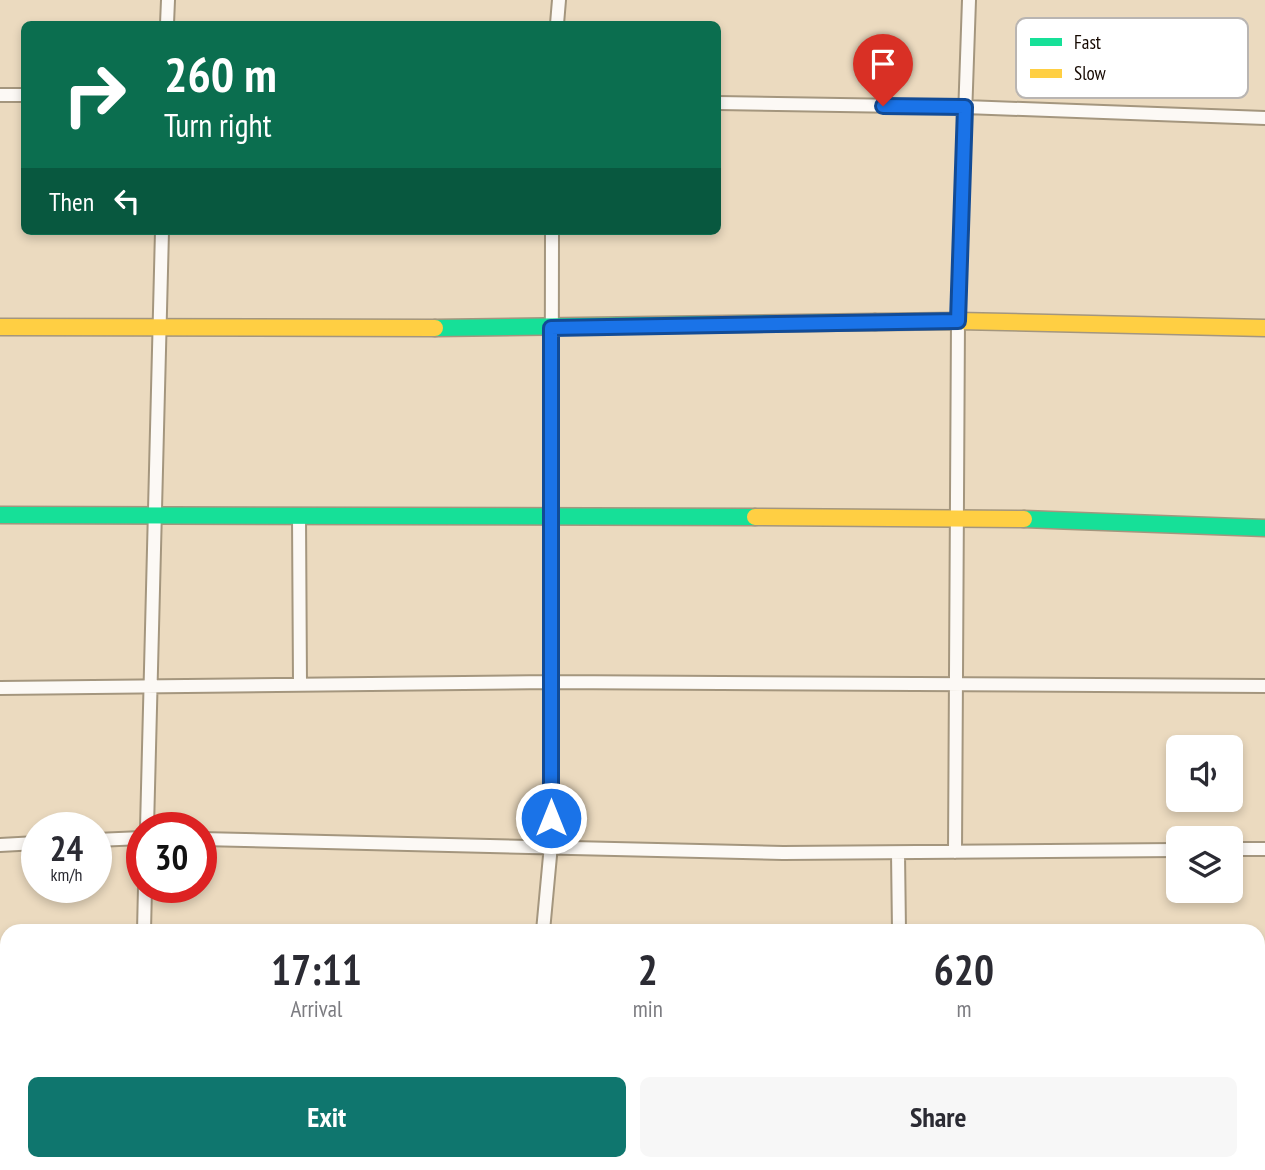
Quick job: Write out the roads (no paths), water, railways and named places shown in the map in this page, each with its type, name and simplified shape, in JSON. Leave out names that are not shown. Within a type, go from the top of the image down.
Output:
[{"type":"street","points":[[167,21],[168,0]]},
{"type":"street","points":[[557,21],[559,0]]},
{"type":"street","points":[[956,852],[958,321],[969,0]]},
{"type":"street","points":[[0,95],[21,95]]},
{"type":"street","points":[[721,103],[965,107],[1265,118]]},
{"type":"street","points":[[148,812],[153,686],[162,235]]},
{"type":"street","points":[[544,924],[551,845],[552,235]]},
{"type":"street","points":[[0,327],[551,328],[958,321],[1265,328]]},
{"type":"street","points":[[0,515],[551,519],[957,517],[1265,528]]},
{"type":"street","points":[[299,517],[300,684]]},
{"type":"street","points":[[0,688],[551,682],[1265,686]]},
{"type":"street","points":[[217,839],[898,853],[1166,850]]},
{"type":"street","points":[[0,845],[21,844]]},
{"type":"street","points":[[1243,849],[1265,849]]},
{"type":"street","points":[[898,853],[899,924]]},
{"type":"street","points":[[144,924],[145,903]]}]
